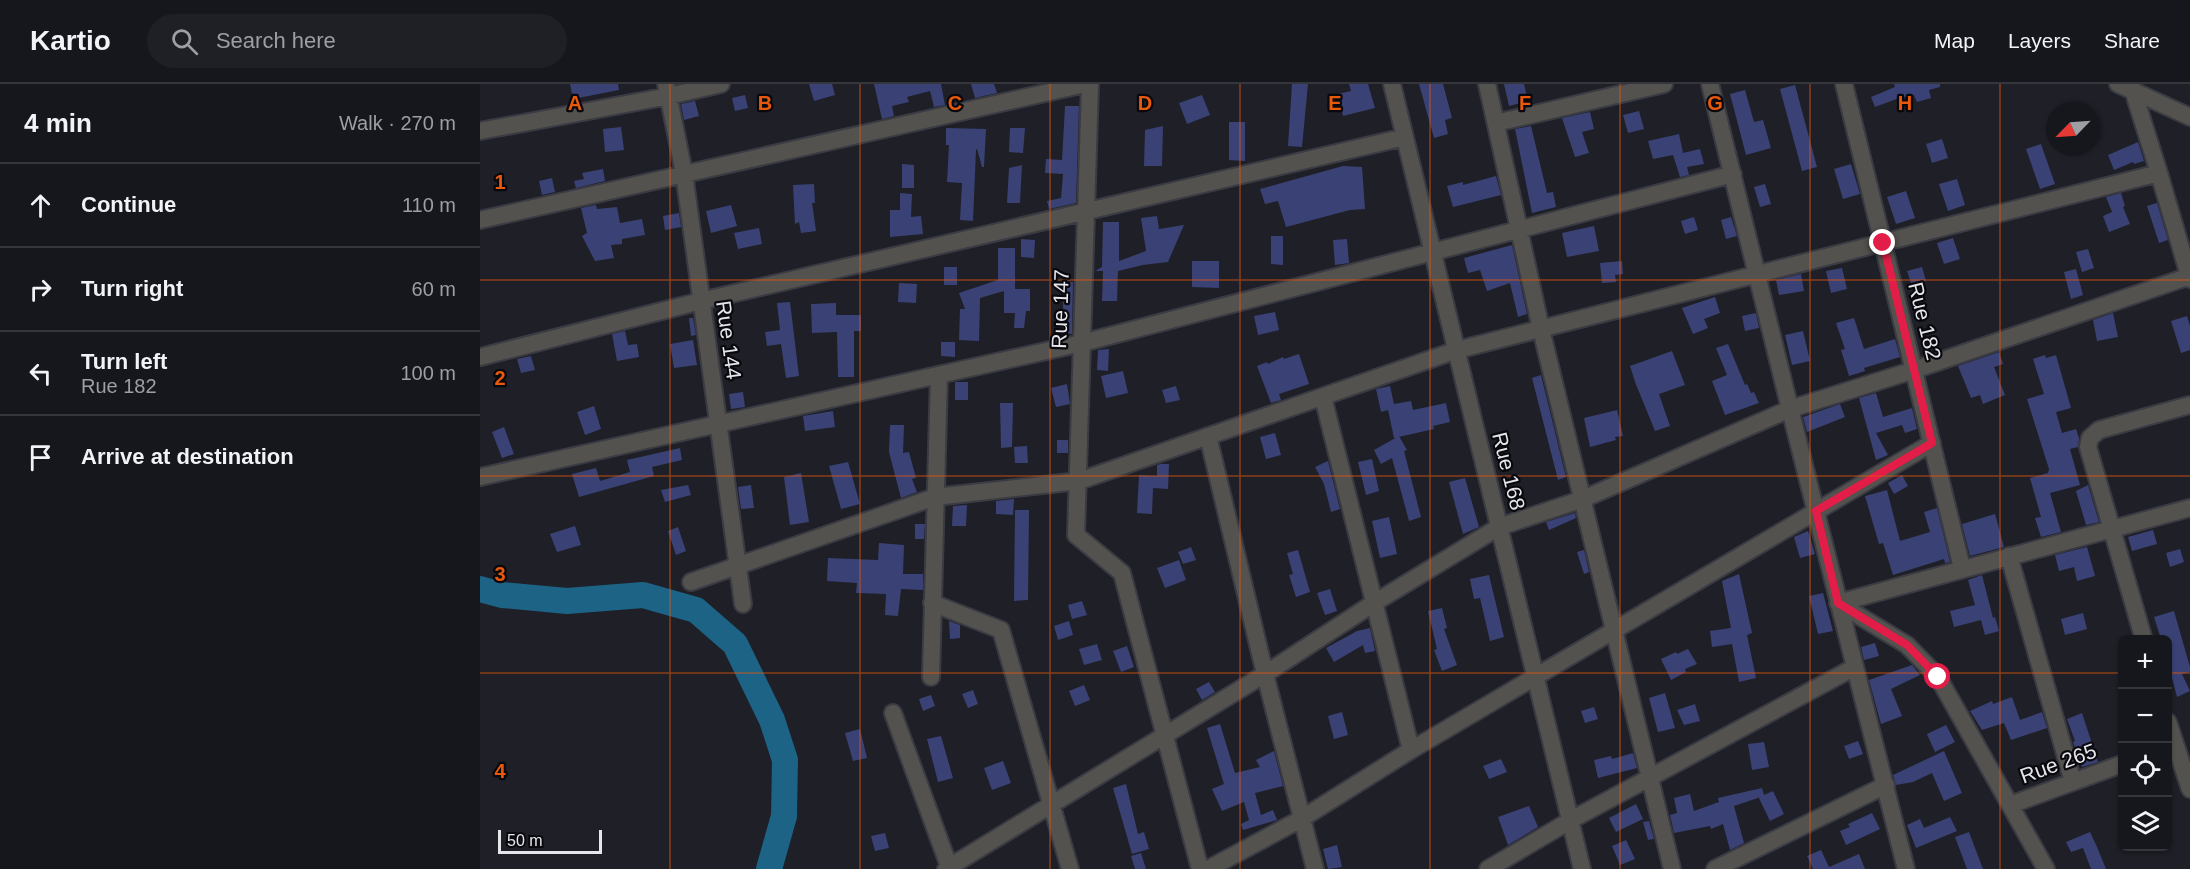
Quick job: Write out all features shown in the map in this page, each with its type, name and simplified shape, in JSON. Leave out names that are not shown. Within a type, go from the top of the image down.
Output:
[{"type":"street","points":[[480,131],[668,90],[721,84]]},
{"type":"street","points":[[480,220],[1085,84]]},
{"type":"street","name":"Rue 147","points":[[1090,84],[1076,535],[1122,573],[1164,734]]},
{"type":"street","name":"Rue 168","points":[[1392,84],[1582,869]]},
{"type":"street","points":[[1487,84],[1541,329],[1672,869]]},
{"type":"street","points":[[1496,123],[1664,84]]},
{"type":"street","points":[[1710,84],[1906,869]]},
{"type":"street","name":"Rue 182","points":[[1844,84],[1962,568]]},
{"type":"street","points":[[2127,86],[2190,117]]},
{"type":"street","points":[[893,713],[948,868],[1265,674],[1374,603],[1499,527],[1583,499],[1790,409],[1914,370],[2190,277],[2159,173],[2127,86]]},
{"type":"street","name":"Rue 144","points":[[668,90],[684,173],[743,604]]},
{"type":"street","points":[[480,357],[701,301],[1405,137]]},
{"type":"street","points":[[690,582],[935,497],[1079,481],[1457,350],[2159,173]]},
{"type":"street","points":[[480,477],[1082,343],[1733,174]]},
{"type":"street","points":[[931,677],[939,375]]},
{"type":"street","points":[[1323,397],[1410,750]]},
{"type":"street","points":[[2143,635],[2088,447],[2090,438],[2098,430],[2190,405]]},
{"type":"street","points":[[1208,436],[1315,869]]},
{"type":"street","points":[[1208,869],[1301,819],[1410,750],[1932,443]]},
{"type":"street","points":[[1838,603],[2190,508]]},
{"type":"street","points":[[2009,556],[2073,782]]},
{"type":"street","points":[[932,603],[1001,630],[1070,869]]},
{"type":"street","points":[[1838,603],[1907,645],[1938,677],[2046,869]]},
{"type":"street","points":[[1488,869],[1571,820],[1855,667]]},
{"type":"street","points":[[1164,734],[1200,869]]},
{"type":"street","points":[[2177,744],[2190,789]]},
{"type":"street","name":"Rue 265","points":[[2010,805],[2118,765]]},
{"type":"street","points":[[1715,869],[1886,785]]},
{"type":"building","points":[[570,84],[618,84],[619,90],[573,99]]},
{"type":"building","points":[[809,84],[832,84],[835,95],[814,101]]},
{"type":"building","points":[[874,84],[941,84],[945,105],[934,107],[930,91],[907,97],[909,102],[892,106],[894,116],[882,119]]},
{"type":"building","points":[[971,84],[994,84],[997,93],[975,98]]},
{"type":"building","points":[[1292,84],[1308,84],[1302,147],[1288,146]]},
{"type":"building","points":[[1349,84],[1368,84],[1375,108],[1343,116],[1338,94],[1351,91]]},
{"type":"building","points":[[1419,84],[1443,84],[1452,118],[1445,120],[1448,134],[1434,138]]},
{"type":"building","points":[[1504,84],[1524,84],[1528,101],[1509,106]]},
{"type":"building","points":[[1894,84],[1940,84],[1940,87],[1929,90],[1931,98],[1917,102],[1914,95],[1875,107],[1871,97],[1895,87]]},
{"type":"building","points":[[1795,85],[1817,167],[1802,171],[1780,89]]},
{"type":"building","points":[[1745,90],[1754,122],[1763,120],[1771,148],[1746,155],[1730,94]]},
{"type":"building","points":[[745,95],[748,108],[735,111],[732,98]]},
{"type":"building","points":[[1202,95],[1210,115],[1187,124],[1179,103]]},
{"type":"building","points":[[695,101],[699,116],[684,120],[681,104]]},
{"type":"building","points":[[1065,106],[1079,106],[1076,203],[1049,209],[1047,201],[1061,198],[1063,174],[1045,173],[1046,159],[1062,160]]},
{"type":"building","points":[[1639,111],[1644,129],[1628,133],[1623,115]]},
{"type":"building","points":[[1590,112],[1594,129],[1582,132],[1589,153],[1575,157],[1562,118]]},
{"type":"building","points":[[1229,122],[1245,122],[1245,161],[1229,160]]},
{"type":"building","points":[[1163,126],[1162,166],[1144,166],[1145,130]]},
{"type":"building","points":[[1531,126],[1547,193],[1553,192],[1556,207],[1532,213],[1515,129]]},
{"type":"building","points":[[621,127],[624,150],[605,152],[603,129]]},
{"type":"building","points":[[946,128],[986,129],[984,167],[982,167],[976,150],[973,221],[960,220],[962,183],[947,182],[949,145],[946,145]]},
{"type":"building","points":[[1010,128],[1025,128],[1023,153],[1009,152]]},
{"type":"building","points":[[1679,134],[1683,153],[1700,149],[1704,164],[1687,167],[1689,175],[1680,177],[1673,155],[1653,159],[1648,141]]},
{"type":"building","points":[[1942,139],[1948,158],[1932,163],[1926,144]]},
{"type":"building","points":[[2138,142],[2144,161],[2134,164],[2133,162],[2114,170],[2108,155]]},
{"type":"building","points":[[2041,144],[2055,184],[2040,189],[2026,149]]},
{"type":"building","points":[[902,164],[914,165],[914,188],[902,188]]},
{"type":"building","points":[[1851,164],[1860,194],[1843,199],[1834,169]]},
{"type":"building","points":[[1022,165],[1020,203],[1007,203],[1009,168]]},
{"type":"building","points":[[1343,166],[1362,167],[1365,209],[1350,210],[1286,227],[1278,201],[1265,204],[1260,189]]},
{"type":"building","points":[[603,169],[605,181],[576,188],[574,181],[584,179],[582,173]]},
{"type":"building","points":[[1496,176],[1501,195],[1453,207],[1447,186],[1463,182],[1463,185]]},
{"type":"building","points":[[552,178],[555,192],[542,195],[539,181]]},
{"type":"building","points":[[1957,179],[1965,205],[1948,211],[1939,184]]},
{"type":"building","points":[[814,184],[815,203],[812,203],[816,231],[801,233],[799,222],[795,224],[793,185]]},
{"type":"building","points":[[1765,184],[1771,204],[1760,207],[1754,187]]},
{"type":"building","points":[[1906,191],[1915,218],[1896,224],[1887,197]]},
{"type":"building","points":[[900,193],[912,194],[911,217],[921,216],[923,234],[890,237],[890,210],[900,210]]},
{"type":"building","points":[[2121,193],[2125,206],[2123,207],[2130,224],[2109,232],[2103,216],[2112,212],[2106,197]]},
{"type":"building","points":[[2157,203],[2168,240],[2159,243],[2147,206]]},
{"type":"building","points":[[596,205],[597,209],[617,207],[620,223],[642,219],[645,235],[622,239],[622,244],[611,245],[614,258],[595,261],[582,236],[587,233],[581,208]]},
{"type":"building","points":[[731,205],[737,226],[711,233],[706,211]]},
{"type":"building","points":[[679,213],[681,227],[665,230],[663,216]]},
{"type":"building","points":[[1157,216],[1159,229],[1184,225],[1168,262],[1118,271],[1117,301],[1102,301],[1103,271],[1095,271],[1102,267],[1103,222],[1119,222],[1119,261],[1146,251],[1141,218]]},
{"type":"building","points":[[1694,217],[1698,230],[1685,234],[1681,221]]},
{"type":"building","points":[[1731,217],[1737,236],[1726,239],[1721,220]]},
{"type":"building","points":[[1594,226],[1599,251],[1567,257],[1562,233]]},
{"type":"building","points":[[759,228],[762,244],[738,249],[734,233]]},
{"type":"building","points":[[1271,236],[1283,236],[1283,265],[1271,264]]},
{"type":"building","points":[[1953,238],[1960,259],[1944,264],[1937,243]]},
{"type":"building","points":[[1021,239],[1035,240],[1034,258],[1021,257]]},
{"type":"building","points":[[1347,239],[1349,263],[1335,265],[1333,240]]},
{"type":"building","points":[[1512,245],[1527,314],[1518,317],[1510,283],[1487,291],[1480,270],[1468,273],[1464,258]]},
{"type":"building","points":[[998,248],[1015,248],[1015,289],[1030,289],[1030,311],[1026,311],[1024,328],[1014,328],[1015,313],[1004,313],[1004,291],[980,298],[979,341],[959,340],[960,309],[965,309],[959,293],[998,280]]},
{"type":"building","points":[[2088,249],[2094,268],[2082,272],[2076,252]]},
{"type":"building","points":[[1192,261],[1219,261],[1219,288],[1192,287]]},
{"type":"building","points":[[1622,261],[1623,274],[1615,275],[1616,282],[1602,283],[1600,263]]},
{"type":"building","points":[[944,267],[957,267],[957,285],[944,285]]},
{"type":"building","points":[[1922,267],[1926,281],[1912,286],[1907,271]]},
{"type":"building","points":[[1842,268],[1847,289],[1831,293],[1826,271]]},
{"type":"building","points":[[2076,269],[2083,295],[2071,299],[2064,272]]},
{"type":"building","points":[[1801,274],[1804,291],[1779,295],[1776,280]]},
{"type":"building","points":[[1064,282],[1073,282],[1072,334],[1062,333]]},
{"type":"building","points":[[899,283],[917,284],[916,303],[898,302]]},
{"type":"building","points":[[1715,297],[1720,313],[1704,319],[1708,328],[1693,334],[1682,308]]},
{"type":"building","points":[[790,302],[799,376],[786,378],[781,344],[767,346],[765,332],[780,330],[777,303]]},
{"type":"building","points":[[836,303],[836,315],[861,315],[861,331],[854,331],[854,377],[838,377],[837,332],[812,333],[811,304]]},
{"type":"building","points":[[1275,312],[1279,330],[1258,335],[1254,316]]},
{"type":"building","points":[[1756,313],[1759,328],[1745,331],[1742,316]]},
{"type":"building","points":[[2113,313],[2118,337],[2097,341],[2093,320]]},
{"type":"building","points":[[2187,316],[2190,326],[2190,350],[2181,353],[2171,321]]},
{"type":"building","points":[[689,318],[693,318],[696,335],[691,336]]},
{"type":"building","points":[[1854,318],[1864,349],[1895,339],[1900,357],[1864,368],[1865,371],[1849,376],[1841,350],[1845,349],[1836,323]]},
{"type":"building","points":[[625,331],[628,345],[637,344],[639,357],[617,361],[612,334]]},
{"type":"building","points":[[1803,331],[1810,361],[1792,365],[1785,335]]},
{"type":"building","points":[[693,340],[697,365],[674,368],[670,344]]},
{"type":"building","points":[[941,342],[955,342],[955,357],[941,356]]},
{"type":"building","points":[[1728,344],[1745,385],[1747,384],[1751,393],[1754,392],[1759,403],[1725,415],[1712,381],[1727,375],[1716,348]]},
{"type":"building","points":[[1109,349],[1108,371],[1097,370],[1098,350]]},
{"type":"building","points":[[1672,351],[1685,385],[1659,394],[1670,426],[1655,431],[1630,366]]},
{"type":"building","points":[[1999,352],[2003,364],[1994,367],[2005,395],[1983,404],[1980,395],[1971,398],[1958,366]]},
{"type":"building","points":[[1299,354],[1309,384],[1279,394],[1281,400],[1271,403],[1257,366]]},
{"type":"building","points":[[2045,355],[2046,358],[2056,355],[2071,408],[2056,412],[2062,433],[2076,429],[2079,438],[2078,447],[2070,449],[2080,485],[2050,493],[2061,532],[2041,537],[2035,518],[2041,517],[2030,478],[2048,473],[2049,469],[2027,399],[2044,394],[2033,359]]},
{"type":"building","points":[[531,356],[535,370],[521,373],[517,359]]},
{"type":"building","points":[[1123,371],[1128,393],[1106,398],[1101,376]]},
{"type":"building","points":[[1541,375],[1566,477],[1558,480],[1532,378]]},
{"type":"building","points":[[955,382],[968,382],[968,400],[955,400]]},
{"type":"building","points":[[1067,384],[1070,404],[1056,407],[1051,388]]},
{"type":"building","points":[[1176,386],[1180,400],[1166,403],[1162,390]]},
{"type":"building","points":[[1390,386],[1394,404],[1411,401],[1413,410],[1446,403],[1450,422],[1433,426],[1434,429],[1394,438],[1388,410],[1381,412],[1376,389]]},
{"type":"building","points":[[743,392],[745,407],[731,409],[729,394]]},
{"type":"building","points":[[1876,393],[1883,417],[1912,408],[1917,429],[1905,433],[1902,425],[1876,433],[1888,455],[1876,460],[1859,398]]},
{"type":"building","points":[[1000,403],[1013,403],[1012,447],[1001,448]]},
{"type":"building","points":[[1840,404],[1845,417],[1807,432],[1803,417]]},
{"type":"building","points":[[594,406],[601,429],[585,435],[577,412]]},
{"type":"building","points":[[1617,410],[1623,436],[1590,447],[1584,418]]},
{"type":"building","points":[[833,411],[835,427],[805,431],[803,416]]},
{"type":"building","points":[[890,425],[904,425],[903,453],[909,452],[916,478],[912,479],[917,492],[901,498],[889,452]]},
{"type":"building","points":[[504,427],[514,454],[502,458],[492,432]]},
{"type":"building","points":[[1275,433],[1281,455],[1266,459],[1260,437]]},
{"type":"building","points":[[1399,436],[1407,450],[1404,451],[1421,517],[1409,521],[1392,458],[1381,464],[1374,450]]},
{"type":"building","points":[[1057,440],[1068,440],[1068,453],[1057,453]]},
{"type":"building","points":[[1027,446],[1028,463],[1015,463],[1014,447]]},
{"type":"building","points":[[680,448],[682,460],[652,467],[654,476],[579,497],[572,474],[596,468],[600,481],[630,472],[627,460]]},
{"type":"building","points":[[1372,459],[1379,491],[1366,495],[1358,462]]},
{"type":"building","points":[[1328,461],[1340,509],[1331,512],[1324,484],[1315,467]]},
{"type":"building","points":[[848,462],[860,504],[841,509],[829,466]]},
{"type":"building","points":[[1169,464],[1168,489],[1153,488],[1152,514],[1137,513],[1139,475],[1157,476],[1157,465]]},
{"type":"building","points":[[801,473],[809,522],[790,525],[784,477]]},
{"type":"building","points":[[1902,475],[1908,486],[1894,494],[1888,483]]},
{"type":"building","points":[[1465,478],[1479,527],[1463,534],[1449,482]]},
{"type":"building","points":[[688,485],[691,495],[665,502],[661,490]]},
{"type":"building","points":[[751,485],[754,508],[741,509],[738,487]]},
{"type":"building","points":[[2088,485],[2099,522],[2086,525],[2076,491]]},
{"type":"building","points":[[1887,490],[1900,541],[1930,532],[1924,512],[1937,508],[1950,562],[1945,563],[1944,559],[1893,575],[1883,543],[1879,544],[1865,496]]},
{"type":"building","points":[[1014,499],[1013,515],[996,514],[996,501]]},
{"type":"building","points":[[967,505],[966,526],[952,526],[953,506]]},
{"type":"building","points":[[1015,510],[1029,510],[1028,600],[1014,601]]},
{"type":"building","points":[[1575,513],[1576,518],[1549,530],[1546,522]]},
{"type":"building","points":[[1995,514],[2004,547],[1970,556],[1962,524]]},
{"type":"building","points":[[1389,517],[1397,554],[1380,558],[1372,521]]},
{"type":"building","points":[[915,524],[925,524],[924,539],[915,539]]},
{"type":"building","points":[[575,526],[581,545],[557,552],[550,534]]},
{"type":"building","points":[[678,527],[686,551],[676,555],[668,531]]},
{"type":"building","points":[[2153,530],[2157,544],[2132,551],[2128,537]]},
{"type":"building","points":[[1808,531],[1815,554],[1800,558],[1794,537]]},
{"type":"building","points":[[879,543],[904,545],[903,574],[923,574],[923,590],[901,589],[898,616],[885,615],[886,594],[856,593],[857,583],[827,581],[828,558],[878,560]]},
{"type":"building","points":[[1191,547],[1196,560],[1183,564],[1178,552]]},
{"type":"building","points":[[2087,547],[2095,576],[2077,581],[2074,567],[2059,571],[2055,555]]},
{"type":"building","points":[[2180,549],[2184,562],[2170,567],[2166,553]]},
{"type":"building","points":[[1298,550],[1310,592],[1296,597],[1289,575],[1293,574],[1287,553]]},
{"type":"building","points":[[1584,550],[1589,572],[1584,574],[1577,552]]},
{"type":"building","points":[[1179,560],[1186,580],[1165,588],[1157,568]]},
{"type":"building","points":[[1739,574],[1752,633],[1747,635],[1756,678],[1739,682],[1732,644],[1712,647],[1710,631],[1731,628],[1722,581]]},
{"type":"building","points":[[1489,575],[1504,637],[1490,641],[1480,598],[1474,599],[1470,579]]},
{"type":"building","points":[[1982,575],[1993,618],[1995,617],[1999,631],[1985,635],[1981,620],[1954,627],[1950,611],[1975,605],[1968,580]]},
{"type":"building","points":[[1330,589],[1337,611],[1325,615],[1317,593]]},
{"type":"building","points":[[1823,593],[1833,631],[1818,634],[1809,596]]},
{"type":"building","points":[[1082,601],[1087,615],[1072,619],[1068,605]]},
{"type":"building","points":[[1442,608],[1447,628],[1444,629],[1457,665],[1442,671],[1434,650],[1437,649],[1428,611]]},
{"type":"building","points":[[2174,611],[2190,667],[2190,672],[2182,674],[2190,691],[2177,697],[2172,678],[2172,635],[2160,635],[2154,617]]},
{"type":"building","points":[[2083,613],[2087,629],[2065,635],[2061,619]]},
{"type":"building","points":[[949,621],[960,625],[960,638],[950,639]]},
{"type":"building","points":[[1069,621],[1073,635],[1058,640],[1054,626]]},
{"type":"building","points":[[1370,628],[1375,651],[1365,653],[1363,645],[1334,662],[1326,648],[1357,631]]},
{"type":"building","points":[[1875,643],[1879,656],[1864,660],[1861,647]]},
{"type":"building","points":[[1097,644],[1102,660],[1084,665],[1079,649]]},
{"type":"building","points":[[1127,646],[1134,667],[1121,672],[1113,651]]},
{"type":"building","points":[[1688,649],[1697,664],[1685,669],[1686,672],[1671,680],[1661,659]]},
{"type":"building","points":[[1912,665],[1920,675],[1891,689],[1902,716],[1881,724],[1869,680]]},
{"type":"building","points":[[1209,682],[1215,692],[1202,700],[1196,689]]},
{"type":"building","points":[[1084,685],[1090,700],[1075,706],[1069,691]]},
{"type":"building","points":[[973,690],[978,704],[968,708],[962,694]]},
{"type":"building","points":[[1665,693],[1675,728],[1658,732],[1649,698]]},
{"type":"building","points":[[931,695],[935,706],[923,711],[919,699]]},
{"type":"building","points":[[2012,697],[2020,720],[2042,712],[2047,728],[2011,740],[2004,723],[1982,730],[1970,711],[1992,701],[1993,704]]},
{"type":"building","points":[[1695,704],[1700,721],[1684,725],[1677,710]]},
{"type":"building","points":[[1594,707],[1598,719],[1585,723],[1581,711]]},
{"type":"building","points":[[1342,712],[1348,735],[1334,739],[1328,716]]},
{"type":"building","points":[[2082,713],[2098,762],[2082,767],[2067,719]]},
{"type":"building","points":[[1220,724],[1235,773],[1260,767],[1256,760],[1274,751],[1283,786],[1255,793],[1261,815],[1273,810],[1277,820],[1243,830],[1241,824],[1249,820],[1244,802],[1222,811],[1212,789],[1224,784],[1207,728]]},
{"type":"building","points":[[1946,725],[1955,742],[1935,752],[1927,734]]},
{"type":"building","points":[[860,729],[867,758],[853,761],[845,733]]},
{"type":"building","points":[[941,736],[953,778],[938,782],[927,739]]},
{"type":"building","points":[[1858,741],[1863,754],[1849,759],[1844,746]]},
{"type":"building","points":[[1764,742],[1769,767],[1752,770],[1748,744]]},
{"type":"building","points":[[1944,751],[1962,793],[1944,801],[1932,773],[1913,782],[1896,785],[1893,775]]},
{"type":"building","points":[[1633,753],[1637,768],[1598,778],[1594,760],[1611,756],[1612,759]]},
{"type":"building","points":[[1501,759],[1507,772],[1489,779],[1483,766]]},
{"type":"building","points":[[1003,761],[1011,783],[992,790],[984,768]]},
{"type":"building","points":[[1126,784],[1138,834],[1144,832],[1149,849],[1132,854],[1113,788]]},
{"type":"building","points":[[1762,788],[1764,795],[1773,791],[1784,814],[1770,821],[1759,798],[1761,797],[1734,806],[1744,843],[1730,850],[1723,824],[1711,829],[1710,826],[1674,833],[1670,815],[1677,813],[1674,798],[1690,794],[1694,811],[1719,802],[1718,798]]},
{"type":"building","points":[[1636,804],[1643,819],[1616,832],[1609,818]]},
{"type":"building","points":[[1529,806],[1538,827],[1508,845],[1498,817]]},
{"type":"building","points":[[1872,813],[1880,829],[1846,845],[1840,831],[1850,827],[1848,824]]},
{"type":"building","points":[[1950,817],[1957,831],[1916,848],[1907,825],[1920,819],[1924,828]]},
{"type":"building","points":[[1649,821],[1654,839],[1648,840],[1643,822]]},
{"type":"building","points":[[1969,832],[1983,869],[1967,869],[1955,837]]},
{"type":"building","points":[[2090,832],[2106,869],[2091,869],[2083,848],[2071,852],[2066,842]]},
{"type":"building","points":[[885,833],[889,848],[875,851],[871,836]]},
{"type":"building","points":[[1626,840],[1635,859],[1620,865],[1612,846]]},
{"type":"building","points":[[1337,845],[1342,867],[1328,869],[1323,849]]},
{"type":"building","points":[[1821,850],[1829,867],[1859,854],[1865,869],[1813,869],[1807,856]]},
{"type":"building","points":[[1141,853],[1146,869],[1135,869],[1131,856]]},
{"type":"waterway","points":[[480,589],[502,595],[567,601],[643,595],[696,610],[735,644],[772,720],[785,760],[784,816],[769,869]]},
{"type":"route","points":[[1883,243],[1932,443],[1816,511],[1838,603],[1907,645],[1938,677]]}]
